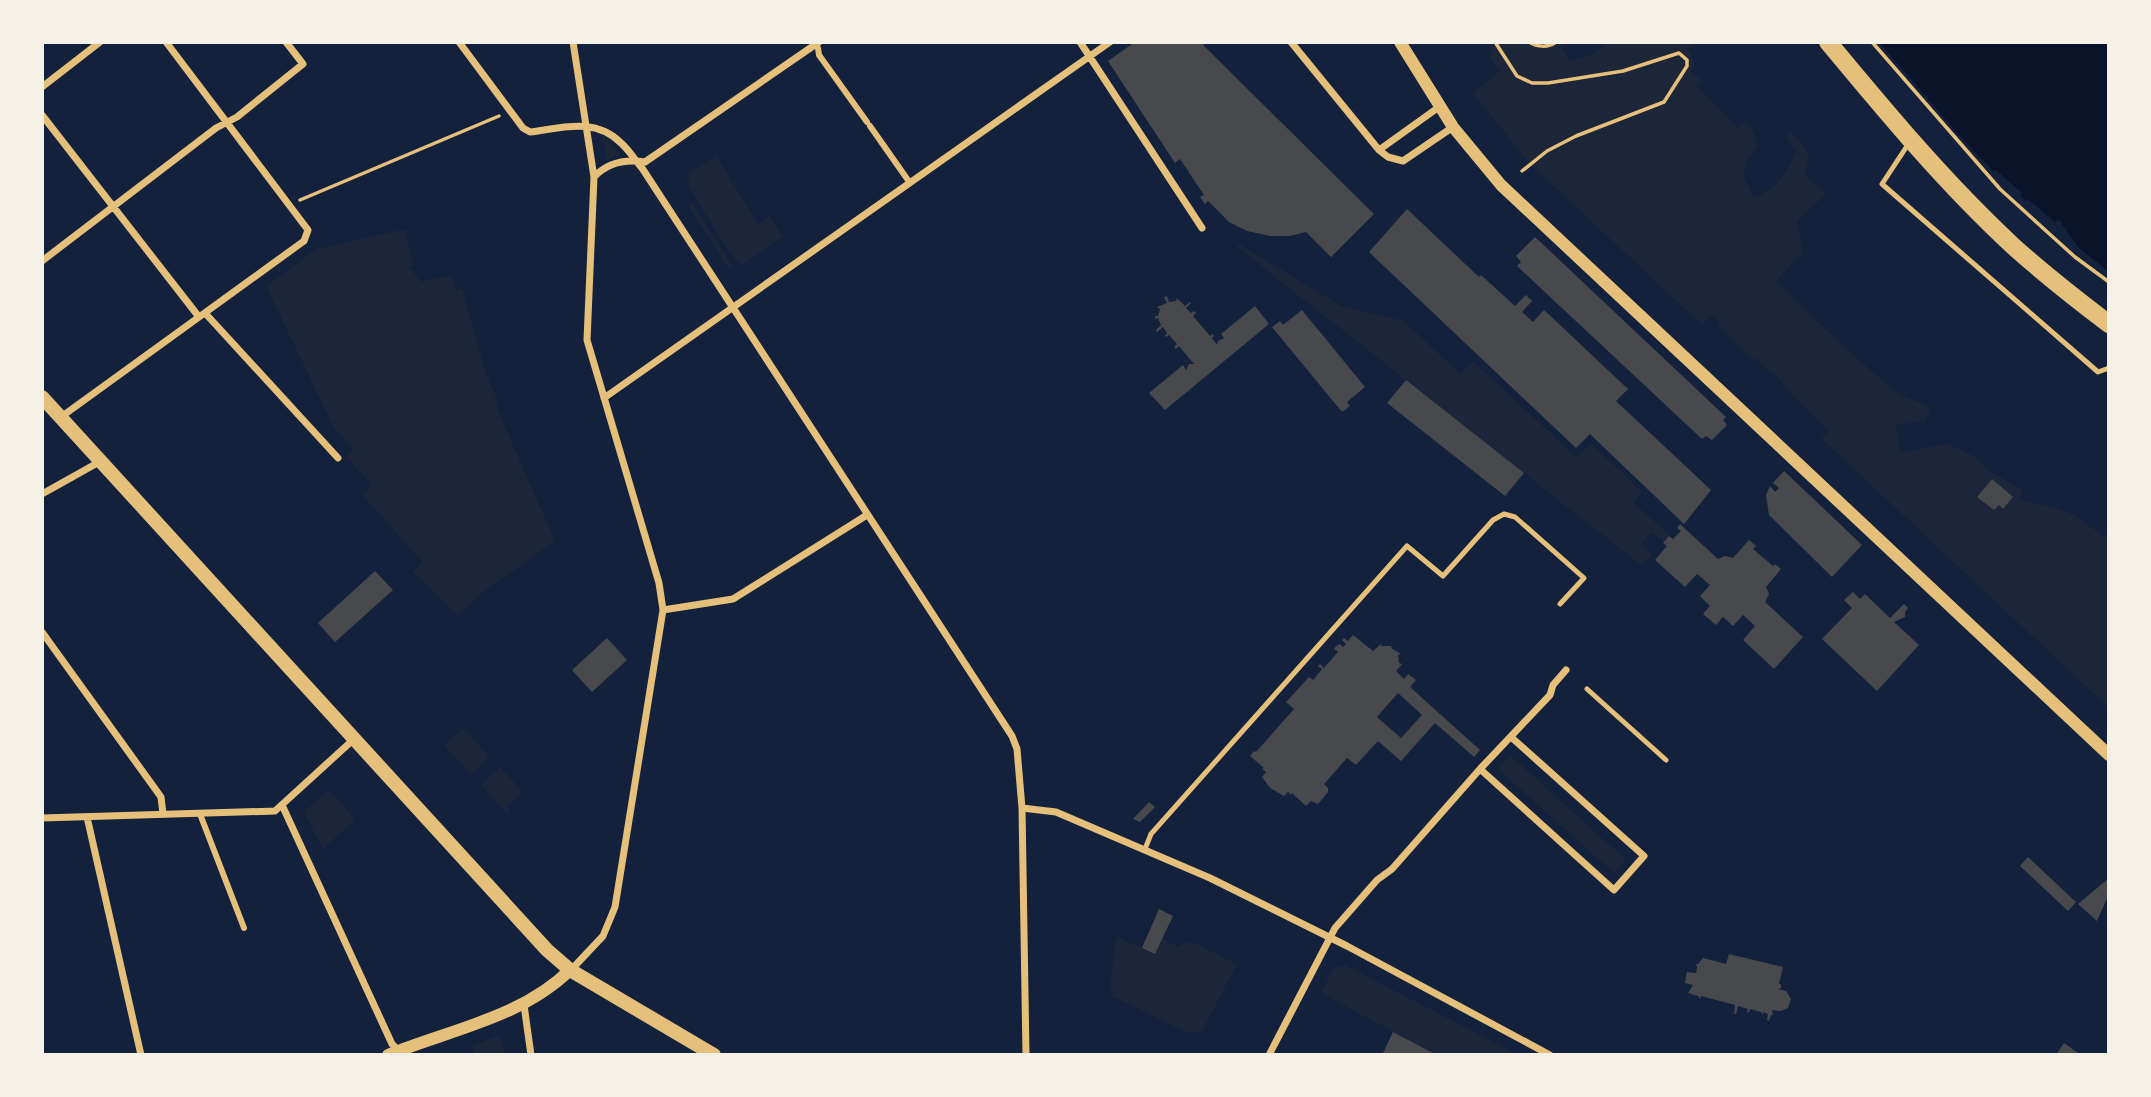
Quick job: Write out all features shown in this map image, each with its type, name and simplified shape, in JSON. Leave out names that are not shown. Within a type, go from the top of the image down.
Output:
[{"type":"main road","points":[[1828,42],[1911,141],[2010,243],[2109,324]]},
{"type":"main road","points":[[42,397],[547,950],[570,970],[714,1055]]},
{"type":"street","points":[[42,87],[100,42]]},
{"type":"street","points":[[61,418],[304,241],[308,230],[166,42]]},
{"type":"street","points":[[42,261],[303,64],[286,42]]},
{"type":"street","points":[[459,42],[523,128],[530,132],[584,125],[611,135],[635,160],[677,220],[1012,736],[1017,749],[1023,808],[1026,1055]]},
{"type":"street","points":[[282,805],[397,1054],[524,1005],[548,990],[603,936],[615,907],[663,610],[659,583],[586,330],[594,177],[573,42]]},
{"type":"street","points":[[1080,42],[1202,228]]},
{"type":"street","points":[[604,398],[1110,42]]},
{"type":"street","points":[[1291,42],[1379,150],[1388,157],[1403,161],[1453,127]]},
{"type":"street","points":[[1400,42],[1453,127],[1483,165],[1511,194],[2109,755]]},
{"type":"street","points":[[594,177],[611,164],[625,160],[645,162],[818,45],[819,55],[910,183]]},
{"type":"street","points":[[1379,150],[1439,107]]},
{"type":"street","points":[[42,115],[202,315],[338,458]]},
{"type":"street","points":[[42,494],[101,461]]},
{"type":"street","points":[[663,610],[733,599],[867,515]]},
{"type":"street","points":[[42,632],[161,797],[163,814]]},
{"type":"street","points":[[1269,1055],[1335,928],[1377,880],[1392,869],[1550,695],[1553,685],[1568,672]]},
{"type":"street","points":[[1480,769],[1614,890],[1644,856],[1511,737]]},
{"type":"street","points":[[42,818],[275,811],[354,739]]},
{"type":"street","points":[[1023,808],[1056,812],[1145,849],[1330,938],[1550,1055]]},
{"type":"street","points":[[200,814],[244,928]]},
{"type":"street","points":[[86,817],[141,1055]]},
{"type":"street","points":[[524,1005],[531,1055]]},
{"type":"lane","points":[[1911,141],[1882,184],[2098,372],[2109,368]]},
{"type":"lane","points":[[1145,849],[1151,834],[1407,546],[1443,576],[1493,520],[1504,514],[1515,517],[1584,578],[1560,604]]},
{"type":"lane","points":[[1587,689],[1666,760]]},
{"type":"path","points":[[1495,42],[1517,76],[1532,83],[1623,71],[1665,56],[1679,54],[1687,60],[1687,66],[1664,102],[1576,136],[1547,151],[1522,171]]},
{"type":"path","points":[[1529,42],[1535,46],[1551,46],[1556,42]]},
{"type":"path","points":[[1872,42],[2000,190],[2075,257],[2109,282]]},
{"type":"path","points":[[303,198],[498,117]]},
{"type":"shaded area","points":[[1486,42],[1562,42],[1570,62],[1594,53],[1608,42],[1699,42],[1688,48],[1694,62],[1691,71],[1702,80],[1696,86],[1738,128],[1746,121],[1754,132],[1757,147],[1747,160],[1743,175],[1754,198],[1775,185],[1789,167],[1796,151],[1787,138],[1790,131],[1800,141],[1808,155],[1804,174],[1826,194],[1797,222],[1803,252],[1776,281],[1844,347],[1898,394],[1931,407],[1925,421],[1896,425],[1901,453],[1946,444],[1953,446],[1974,456],[1989,471],[2023,490],[2018,500],[2050,506],[2074,515],[2109,540],[2109,708],[1821,438],[1830,431],[1796,399],[1774,373],[1752,359],[1718,326],[1719,322],[1711,315],[1702,325],[1527,161],[1473,93],[1500,71],[1489,57],[1493,51]]},
{"type":"shaded area","points":[[1879,42],[2109,42],[2109,272],[2077,246],[2059,220],[2055,222],[2028,199],[2026,201],[2021,196],[2022,193],[1996,170],[1994,172]]},
{"type":"shaded area","points":[[602,136],[605,137],[621,155],[607,160]]},
{"type":"shaded area","points":[[716,156],[758,224],[769,216],[783,236],[741,266],[727,249],[689,187],[689,173]]},
{"type":"shaded area","points":[[692,203],[734,269],[728,268],[688,205]]},
{"type":"shaded area","points":[[405,229],[413,265],[409,267],[421,282],[452,275],[456,291],[462,289],[485,371],[499,404],[496,406],[555,541],[487,589],[458,616],[413,572],[422,562],[362,494],[372,485],[346,457],[354,450],[334,428],[266,286],[317,249]]},
{"type":"shaded area","points":[[1239,244],[1341,306],[1404,321],[1460,374],[1473,361],[1576,457],[1592,444],[1642,492],[1633,502],[1669,535],[1664,542],[1652,532],[1641,544],[1652,555],[1641,565],[1237,247]]},
{"type":"shaded area","points":[[464,728],[489,757],[471,775],[444,745]]},
{"type":"shaded area","points":[[1510,755],[1626,860],[1614,873],[1498,769]]},
{"type":"shaded area","points":[[500,767],[523,792],[507,806],[511,811],[507,814],[481,785]]},
{"type":"shaded area","points":[[328,789],[355,819],[323,849],[304,812]]},
{"type":"shaded area","points":[[1116,936],[1155,954],[1162,939],[1179,947],[1184,942],[1199,945],[1237,964],[1202,1031],[1186,1032],[1112,996],[1110,989]]},
{"type":"shaded area","points":[[1345,965],[1519,1055],[1437,1055],[1321,993],[1333,969]]},
{"type":"shaded area","points":[[499,1035],[506,1055],[468,1055],[474,1052],[472,1046]]},
{"type":"building","points":[[1135,42],[1207,42],[1203,45],[1374,214],[1331,257],[1306,232],[1290,236],[1270,236],[1247,231],[1229,222],[1208,201],[1205,204],[1200,197],[1204,195],[1180,159],[1175,163],[1108,61]]},
{"type":"building","points":[[1407,209],[1479,277],[1481,275],[1515,306],[1526,295],[1532,301],[1522,312],[1533,322],[1544,310],[1628,389],[1616,401],[1711,490],[1684,524],[1590,434],[1576,448],[1369,252]]},
{"type":"building","points":[[1535,237],[1726,417],[1723,420],[1727,425],[1712,440],[1706,436],[1702,439],[1517,266],[1521,262],[1516,256]]},
{"type":"building","points":[[1167,296],[1169,302],[1176,301],[1177,298],[1185,306],[1190,302],[1186,308],[1191,313],[1196,313],[1193,316],[1210,336],[1213,334],[1212,338],[1217,345],[1218,341],[1224,338],[1221,334],[1255,306],[1269,324],[1165,410],[1149,393],[1183,365],[1186,370],[1189,364],[1194,364],[1179,346],[1176,349],[1174,347],[1177,344],[1169,335],[1165,336],[1167,333],[1163,327],[1157,332],[1156,330],[1161,325],[1158,318],[1155,319],[1160,309],[1157,307],[1167,303],[1164,297]]},
{"type":"building","points":[[1302,310],[1365,387],[1347,402],[1350,406],[1342,412],[1272,327],[1280,321],[1283,325]]},
{"type":"building","points":[[1406,380],[1524,473],[1505,496],[1387,403]]},
{"type":"building","points":[[1784,471],[1862,545],[1832,577],[1769,515],[1766,495],[1770,486],[1775,492],[1779,488],[1773,483]]},
{"type":"building","points":[[1992,479],[2013,497],[2003,509],[1999,505],[1994,510],[1977,497]]},
{"type":"building","points":[[1680,524],[1718,559],[1725,556],[1733,558],[1749,540],[1756,546],[1753,549],[1773,566],[1775,564],[1781,569],[1766,587],[1769,594],[1765,602],[1803,637],[1774,669],[1743,640],[1755,626],[1743,615],[1733,626],[1723,617],[1716,625],[1703,614],[1710,606],[1700,596],[1710,585],[1697,574],[1685,587],[1655,560],[1667,546],[1663,543],[1669,536],[1673,539],[1681,531],[1677,528]]},
{"type":"building","points":[[375,571],[393,590],[335,642],[318,623]]},
{"type":"building","points":[[1853,592],[1860,599],[1865,594],[1890,618],[1904,604],[1908,608],[1905,617],[1894,622],[1919,645],[1877,691],[1822,639],[1852,608],[1844,600]]},
{"type":"building","points":[[1353,635],[1373,651],[1381,644],[1392,646],[1391,648],[1401,654],[1398,655],[1399,663],[1402,664],[1396,671],[1404,679],[1408,674],[1416,680],[1410,687],[1480,750],[1474,757],[1435,723],[1401,761],[1378,741],[1356,765],[1347,758],[1324,784],[1328,792],[1318,804],[1311,801],[1306,806],[1292,793],[1291,795],[1288,792],[1284,796],[1270,788],[1262,777],[1266,772],[1262,769],[1264,768],[1250,756],[1294,709],[1286,702],[1309,677],[1313,680],[1322,669],[1318,666],[1320,664],[1324,668],[1338,652],[1334,649],[1336,646],[1340,644],[1343,647],[1346,644],[1342,640],[1344,638],[1348,641]],"holes":[[[1398,693],[1422,715],[1401,738],[1377,717]]]},
{"type":"building","points":[[607,638],[627,660],[592,692],[572,670]]},
{"type":"building","points":[[1149,802],[1155,807],[1140,822],[1133,819]]},
{"type":"building","points":[[2028,857],[2076,902],[2068,911],[2020,866]]},
{"type":"building","points":[[2109,878],[2109,894],[2097,921],[2078,904]]},
{"type":"building","points":[[1159,909],[1173,916],[1155,954],[1142,948]]},
{"type":"building","points":[[1729,954],[1783,967],[1779,984],[1781,988],[1778,989],[1786,991],[1791,999],[1788,1008],[1781,1011],[1772,1010],[1773,1015],[1769,1021],[1768,1014],[1763,1012],[1763,1015],[1750,1009],[1749,1013],[1748,1009],[1738,1006],[1734,1014],[1735,1005],[1701,996],[1700,999],[1688,993],[1693,985],[1685,983],[1687,972],[1696,973],[1696,964],[1703,958],[1726,964]]},
{"type":"building","points":[[1393,1032],[1437,1055],[1383,1053]]},
{"type":"building","points":[[2064,1043],[2081,1055],[2056,1055]]}]
